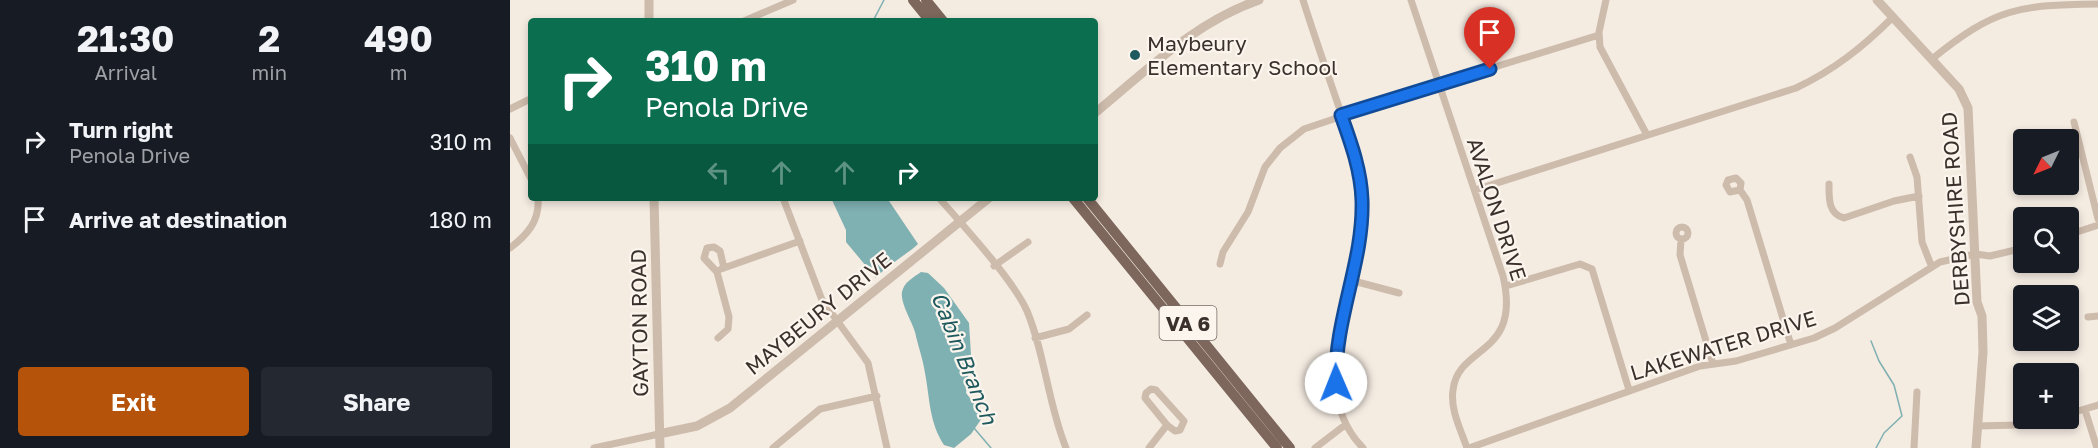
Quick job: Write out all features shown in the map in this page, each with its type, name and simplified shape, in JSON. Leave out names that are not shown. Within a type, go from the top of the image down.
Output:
[{"type":"main road","points":[[913,0],[928,18]]},
{"type":"main road","points":[[926,0],[941,18]]},
{"type":"main road","name":"VA 6","points":[[1075,201],[1276,448]]},
{"type":"main road","name":"VA 6","points":[[1089,201],[1290,448]]},
{"type":"street","points":[[649,0],[650,18]]},
{"type":"street","points":[[751,18],[793,0]]},
{"type":"street","points":[[1098,111],[1193,34],[1230,12],[1259,0]]},
{"type":"street","points":[[1303,0],[1358,165],[1362,203],[1360,236],[1335,353],[1336,383],[1345,424],[1363,448]]},
{"type":"street","name":"AVALON DRIVE","points":[[1411,0],[1506,286],[1508,305],[1502,329],[1489,346],[1461,371],[1453,388],[1452,404],[1468,448]]},
{"type":"street","points":[[1606,0],[1599,35],[1605,58],[1647,135]]},
{"type":"street","name":"DERBYSHIRE ROAD","points":[[1877,0],[1959,89],[1968,108],[1977,302],[1983,333],[1976,448]]},
{"type":"street","points":[[1932,59],[1967,31],[2002,13],[2065,2],[2098,4]]},
{"type":"street","points":[[1475,190],[1785,92],[1815,79],[1854,54],[1893,17]]},
{"type":"street","points":[[1220,264],[1223,252],[1248,212],[1271,158],[1304,129],[1341,115],[1599,35]]},
{"type":"street","points":[[510,109],[528,100]]},
{"type":"street","points":[[2074,122],[2098,219]]},
{"type":"street","points":[[510,138],[512,149],[528,174]]},
{"type":"street","points":[[1910,157],[1916,168],[1922,243],[1931,265]]},
{"type":"street","points":[[1829,184],[1831,207],[1837,216],[1844,218],[1887,203],[1918,196]]},
{"type":"street","points":[[1740,190],[1747,200],[1791,345]]},
{"type":"street","points":[[510,248],[523,238],[535,222],[538,201]]},
{"type":"street","name":"GAYTON ROAD","points":[[654,201],[660,448]]},
{"type":"street","points":[[784,201],[822,300],[866,359],[877,396],[887,448]]},
{"type":"street","points":[[942,201],[1025,307],[1052,408],[1066,448]]},
{"type":"street","name":"MAYBEURY DRIVE","points":[[659,434],[697,426],[721,414],[985,201]]},
{"type":"street","points":[[2079,231],[2098,225]]},
{"type":"street","points":[[1681,239],[1680,255],[1713,364]]},
{"type":"street","points":[[717,272],[800,242]]},
{"type":"street","points":[[994,266],[1028,242]]},
{"type":"street","points":[[718,338],[727,331],[729,321],[717,272],[704,258],[707,248],[714,247],[720,251],[724,268]]},
{"type":"street","name":"LAKEWATER DRIVE","points":[[1468,448],[1629,390],[1713,364],[1736,361],[1791,345],[1835,328],[1931,265],[1976,254],[1990,256],[2013,251]]},
{"type":"street","points":[[1506,286],[1580,264],[1592,269],[1629,390]]},
{"type":"street","points":[[1350,280],[1399,293]]},
{"type":"street","points":[[1035,338],[1069,329],[1087,315]]},
{"type":"street","points":[[2088,317],[2098,316]]},
{"type":"street","points":[[1149,389],[1156,390],[1184,424],[1178,431],[1167,425],[1145,398],[1149,389]]},
{"type":"street","points":[[1914,448],[1917,392]]},
{"type":"street","points":[[773,448],[820,409],[877,396]]},
{"type":"street","points":[[2079,411],[2098,405]]},
{"type":"street","points":[[2085,410],[2097,448]]},
{"type":"street","points":[[1315,448],[1345,424]]},
{"type":"street","points":[[1149,448],[1167,425]]},
{"type":"street","points":[[1977,426],[2013,425]]},
{"type":"street","points":[[594,448],[659,434]]},
{"type":"water","points":[[832,201],[889,201],[918,244],[876,278],[846,242],[846,230]]},
{"type":"water","points":[[921,272],[928,273],[944,288],[969,323],[971,355],[966,393],[980,411],[982,418],[971,434],[954,448],[944,445],[935,428],[922,358],[902,296],[905,285]]},
{"type":"waterway","name":"Cabin Branch","points":[[875,18],[884,0]]},
{"type":"waterway","points":[[1871,341],[1879,361],[1894,385],[1902,416],[1884,433],[1876,448]]},
{"type":"waterway","name":"Cabin Branch","points":[[974,428],[991,448]]},
{"type":"place","name":"Maybeury Elementary School","points":[[1135,55]]},
{"type":"route","points":[[1336,383],[1335,353],[1360,236],[1362,203],[1358,165],[1341,115],[1490,69]]}]
